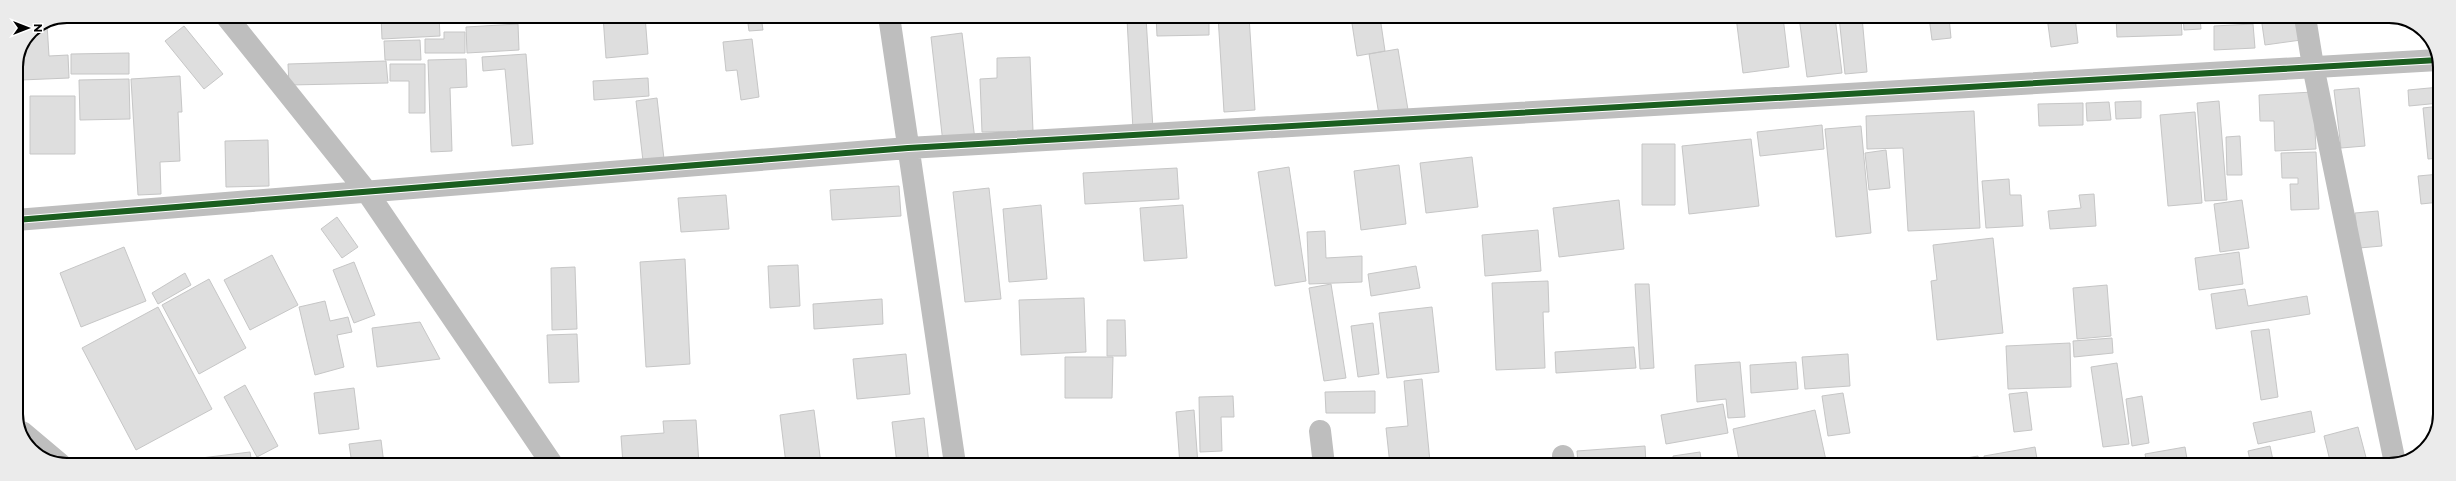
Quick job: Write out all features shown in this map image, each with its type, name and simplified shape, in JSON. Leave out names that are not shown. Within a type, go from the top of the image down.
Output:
[{"type":"street","points":[[232,23],[367,192],[548,458]]},
{"type":"street","points":[[890,23],[954,458]]},
{"type":"street","points":[[2306,23],[2313,66],[2394,458]]},
{"type":"street","points":[[23,219],[908,148],[2433,60]]},
{"type":"street","points":[[1320,431],[1323,458]]},
{"type":"street","points":[[30,439],[48,454]]},
{"type":"building","points":[[381,23],[439,23],[440,36],[382,39]]},
{"type":"building","points":[[604,23],[646,23],[648,54],[606,58]]},
{"type":"building","points":[[748,23],[762,23],[763,30],[749,31]]},
{"type":"building","points":[[1127,23],[1146,23],[1153,129],[1133,130]]},
{"type":"building","points":[[1156,23],[1209,23],[1209,35],[1157,36]]},
{"type":"building","points":[[1218,23],[1249,23],[1255,110],[1224,112]]},
{"type":"building","points":[[1352,23],[1381,23],[1385,51],[1357,56]]},
{"type":"building","points":[[1737,23],[1784,23],[1789,67],[1743,73]]},
{"type":"building","points":[[1800,23],[1836,23],[1842,73],[1807,77]]},
{"type":"building","points":[[1840,23],[1863,23],[1867,72],[1845,74]]},
{"type":"building","points":[[1930,23],[1950,23],[1951,38],[1932,40]]},
{"type":"building","points":[[2048,23],[2076,23],[2078,43],[2051,47]]},
{"type":"building","points":[[2116,23],[2181,23],[2182,35],[2117,37]]},
{"type":"building","points":[[2183,23],[2200,23],[2201,29],[2184,30]]},
{"type":"building","points":[[2262,23],[2299,23],[2301,40],[2265,45]]},
{"type":"building","points":[[518,24],[519,50],[467,53],[466,27]]},
{"type":"building","points":[[2253,24],[2255,48],[2214,50],[2214,26]]},
{"type":"building","points":[[184,26],[223,74],[204,89],[165,41]]},
{"type":"building","points":[[444,32],[465,32],[465,53],[425,53],[425,39],[444,39]]},
{"type":"building","points":[[962,33],[975,140],[943,143],[931,37]]},
{"type":"building","points":[[752,39],[759,97],[741,100],[737,70],[726,71],[723,42]]},
{"type":"building","points":[[48,40],[49,56],[68,55],[69,78],[23,80],[24,58],[27,48],[48,48]]},
{"type":"building","points":[[420,40],[421,60],[385,60],[384,41]]},
{"type":"building","points":[[1398,49],[1408,110],[1379,115],[1369,54]]},
{"type":"building","points":[[129,53],[129,74],[71,74],[71,54]]},
{"type":"building","points":[[526,54],[533,144],[512,146],[505,69],[483,71],[482,57]]},
{"type":"building","points":[[1030,57],[1033,131],[982,132],[980,79],[997,78],[997,58]]},
{"type":"building","points":[[466,59],[467,87],[450,88],[452,151],[431,152],[428,60]]},
{"type":"building","points":[[386,61],[388,83],[289,85],[288,64]]},
{"type":"building","points":[[390,64],[425,64],[425,113],[409,113],[409,81],[390,81]]},
{"type":"building","points":[[180,76],[182,112],[178,112],[180,161],[160,162],[161,194],[138,195],[131,79]]},
{"type":"building","points":[[648,78],[649,96],[594,100],[593,81]]},
{"type":"building","points":[[129,79],[130,119],[80,120],[79,80]]},
{"type":"building","points":[[2359,88],[2365,146],[2341,148],[2334,90]]},
{"type":"building","points":[[2433,88],[2433,104],[2409,106],[2408,90]]},
{"type":"building","points":[[2313,92],[2316,149],[2275,151],[2274,121],[2260,121],[2259,95]]},
{"type":"building","points":[[30,96],[75,96],[75,154],[30,154]]},
{"type":"building","points":[[657,98],[664,159],[643,161],[636,101]]},
{"type":"building","points":[[2141,101],[2141,118],[2116,119],[2115,102]]},
{"type":"building","points":[[2219,101],[2227,200],[2205,201],[2197,103]]},
{"type":"building","points":[[2109,102],[2111,120],[2087,121],[2086,103]]},
{"type":"building","points":[[2083,103],[2083,125],[2039,126],[2038,104]]},
{"type":"building","points":[[2433,107],[2433,159],[2428,159],[2423,108]]},
{"type":"building","points":[[1974,111],[1980,228],[1908,231],[1903,148],[1867,149],[1866,116]]},
{"type":"building","points":[[2195,112],[2202,203],[2168,206],[2160,115]]},
{"type":"building","points":[[1822,125],[1824,149],[1760,156],[1757,132]]},
{"type":"building","points":[[1861,126],[1871,233],[1836,237],[1825,129]]},
{"type":"building","points":[[2240,136],[2242,175],[2227,175],[2226,137]]},
{"type":"building","points":[[1751,139],[1759,206],[1689,214],[1682,146]]},
{"type":"building","points":[[268,140],[269,186],[226,187],[225,141]]},
{"type":"building","points":[[1642,144],[1675,144],[1675,205],[1642,205]]},
{"type":"building","points":[[1886,150],[1890,188],[1869,190],[1865,153]]},
{"type":"building","points":[[2316,152],[2319,209],[2291,210],[2290,184],[2298,184],[2298,178],[2282,178],[2281,153]]},
{"type":"building","points":[[1472,157],[1478,207],[1426,213],[1420,163]]},
{"type":"building","points":[[1399,165],[1406,224],[1361,230],[1354,171]]},
{"type":"building","points":[[1289,167],[1306,281],[1275,286],[1258,172]]},
{"type":"building","points":[[1177,168],[1179,199],[1085,204],[1083,173]]},
{"type":"building","points":[[2433,175],[2433,203],[2421,204],[2418,176]]},
{"type":"building","points":[[2009,179],[2010,195],[2021,195],[2023,226],[1986,228],[1982,181]]},
{"type":"building","points":[[899,186],[901,216],[832,220],[830,190]]},
{"type":"building","points":[[989,188],[1001,299],[965,302],[953,192]]},
{"type":"building","points":[[2094,194],[2096,226],[2050,229],[2048,211],[2081,208],[2079,195]]},
{"type":"building","points":[[726,195],[729,229],[681,232],[678,198]]},
{"type":"building","points":[[1619,200],[1624,249],[1559,257],[1553,208]]},
{"type":"building","points":[[2242,200],[2249,248],[2220,252],[2214,204]]},
{"type":"building","points":[[1041,205],[1047,279],[1009,282],[1003,209]]},
{"type":"building","points":[[1183,205],[1187,258],[1144,261],[1140,208]]},
{"type":"building","points":[[2378,211],[2382,246],[2359,248],[2355,213]]},
{"type":"building","points":[[337,217],[358,247],[342,258],[321,229]]},
{"type":"building","points":[[1538,230],[1541,271],[1485,276],[1482,235]]},
{"type":"building","points":[[1325,231],[1326,258],[1362,256],[1362,282],[1309,284],[1307,232]]},
{"type":"building","points":[[1993,238],[2003,333],[1937,340],[1931,281],[1937,280],[1933,245]]},
{"type":"building","points":[[124,247],[146,301],[81,327],[60,273]]},
{"type":"building","points":[[2239,252],[2243,284],[2199,290],[2195,258]]},
{"type":"building","points":[[272,255],[298,305],[250,330],[224,280]]},
{"type":"building","points":[[685,259],[690,364],[646,367],[640,262]]},
{"type":"building","points":[[354,262],[375,315],[354,323],[333,270]]},
{"type":"building","points":[[798,265],[800,306],[770,308],[768,266]]},
{"type":"building","points":[[1416,266],[1420,288],[1371,296],[1368,274]]},
{"type":"building","points":[[575,267],[577,329],[552,330],[551,268]]},
{"type":"building","points":[[185,273],[191,285],[158,304],[152,293]]},
{"type":"building","points":[[209,279],[246,348],[199,374],[162,305]]},
{"type":"building","points":[[1548,281],[1549,312],[1543,312],[1545,368],[1496,370],[1492,283]]},
{"type":"building","points":[[1331,284],[1346,378],[1324,381],[1309,288]]},
{"type":"building","points":[[1635,284],[1649,284],[1654,368],[1640,369]]},
{"type":"building","points":[[2107,285],[2111,336],[2077,339],[2073,288]]},
{"type":"building","points":[[2245,289],[2248,306],[2307,296],[2310,314],[2216,329],[2211,294]]},
{"type":"building","points":[[1084,298],[1086,352],[1021,355],[1019,300]]},
{"type":"building","points":[[882,299],[883,324],[814,329],[813,304]]},
{"type":"building","points":[[325,301],[330,321],[348,317],[352,332],[337,335],[344,367],[315,375],[299,307]]},
{"type":"building","points":[[158,307],[212,409],[136,450],[82,348]]},
{"type":"building","points":[[1432,307],[1439,372],[1387,378],[1379,313]]},
{"type":"building","points":[[1107,320],[1125,320],[1126,356],[1107,356]]},
{"type":"building","points":[[420,322],[440,359],[377,367],[372,328]]},
{"type":"building","points":[[1373,323],[1379,374],[1358,377],[1351,326]]},
{"type":"building","points":[[2269,329],[2278,397],[2261,400],[2251,331]]},
{"type":"building","points":[[577,334],[579,382],[549,383],[547,335]]},
{"type":"building","points":[[2112,338],[2113,353],[2074,357],[2073,341]]},
{"type":"building","points":[[2070,343],[2071,387],[2008,389],[2006,346]]},
{"type":"building","points":[[1634,347],[1636,368],[1556,373],[1555,352]]},
{"type":"building","points":[[906,354],[910,394],[857,399],[853,359]]},
{"type":"building","points":[[1848,354],[1850,386],[1805,389],[1802,357]]},
{"type":"building","points":[[1065,357],[1113,357],[1112,398],[1065,398]]},
{"type":"building","points":[[1740,362],[1745,417],[1728,418],[1726,399],[1697,402],[1695,365]]},
{"type":"building","points":[[1796,362],[1798,389],[1751,393],[1750,365]]},
{"type":"building","points":[[2117,363],[2129,444],[2103,447],[2091,367]]},
{"type":"building","points":[[1422,379],[1430,458],[1389,458],[1386,428],[1408,426],[1404,381]]},
{"type":"building","points":[[245,385],[278,446],[257,457],[224,397]]},
{"type":"building","points":[[354,388],[359,429],[319,434],[314,393]]},
{"type":"building","points":[[1375,391],[1375,413],[1326,413],[1325,392]]},
{"type":"building","points":[[2027,392],[2032,430],[2014,432],[2009,394]]},
{"type":"building","points":[[1843,393],[1850,433],[1828,436],[1822,396]]},
{"type":"building","points":[[1233,396],[1234,417],[1221,417],[1222,451],[1200,452],[1199,397]]},
{"type":"building","points":[[2142,396],[2149,443],[2132,446],[2126,399]]},
{"type":"building","points":[[1723,404],[1728,433],[1666,444],[1661,415]]},
{"type":"building","points":[[814,410],[820,458],[785,458],[780,415]]},
{"type":"building","points":[[1194,410],[1197,458],[1179,458],[1176,412]]},
{"type":"building","points":[[1815,410],[1825,458],[1739,458],[1733,429]]},
{"type":"building","points":[[2311,411],[2315,432],[2258,444],[2253,423]]},
{"type":"building","points":[[924,418],[928,458],[896,458],[892,422]]},
{"type":"building","points":[[696,420],[699,458],[623,458],[621,436],[664,433],[663,421]]},
{"type":"building","points":[[2358,427],[2366,458],[2329,458],[2324,436]]},
{"type":"building","points":[[381,440],[383,458],[351,458],[349,444]]},
{"type":"building","points":[[1645,446],[1646,458],[1578,458],[1577,451]]},
{"type":"building","points":[[2270,446],[2273,458],[2250,458],[2248,451]]},
{"type":"building","points":[[2035,447],[2037,458],[1984,458],[1984,456]]},
{"type":"building","points":[[2185,447],[2187,458],[2146,458],[2145,454]]},
{"type":"building","points":[[250,452],[251,458],[201,458]]},
{"type":"building","points":[[1700,452],[1701,458],[1673,458],[1673,456]]},
{"type":"building","points":[[1978,456],[1978,458],[1966,458]]},
{"type":"cycle path","points":[[23,219],[908,148],[2433,60]]}]
